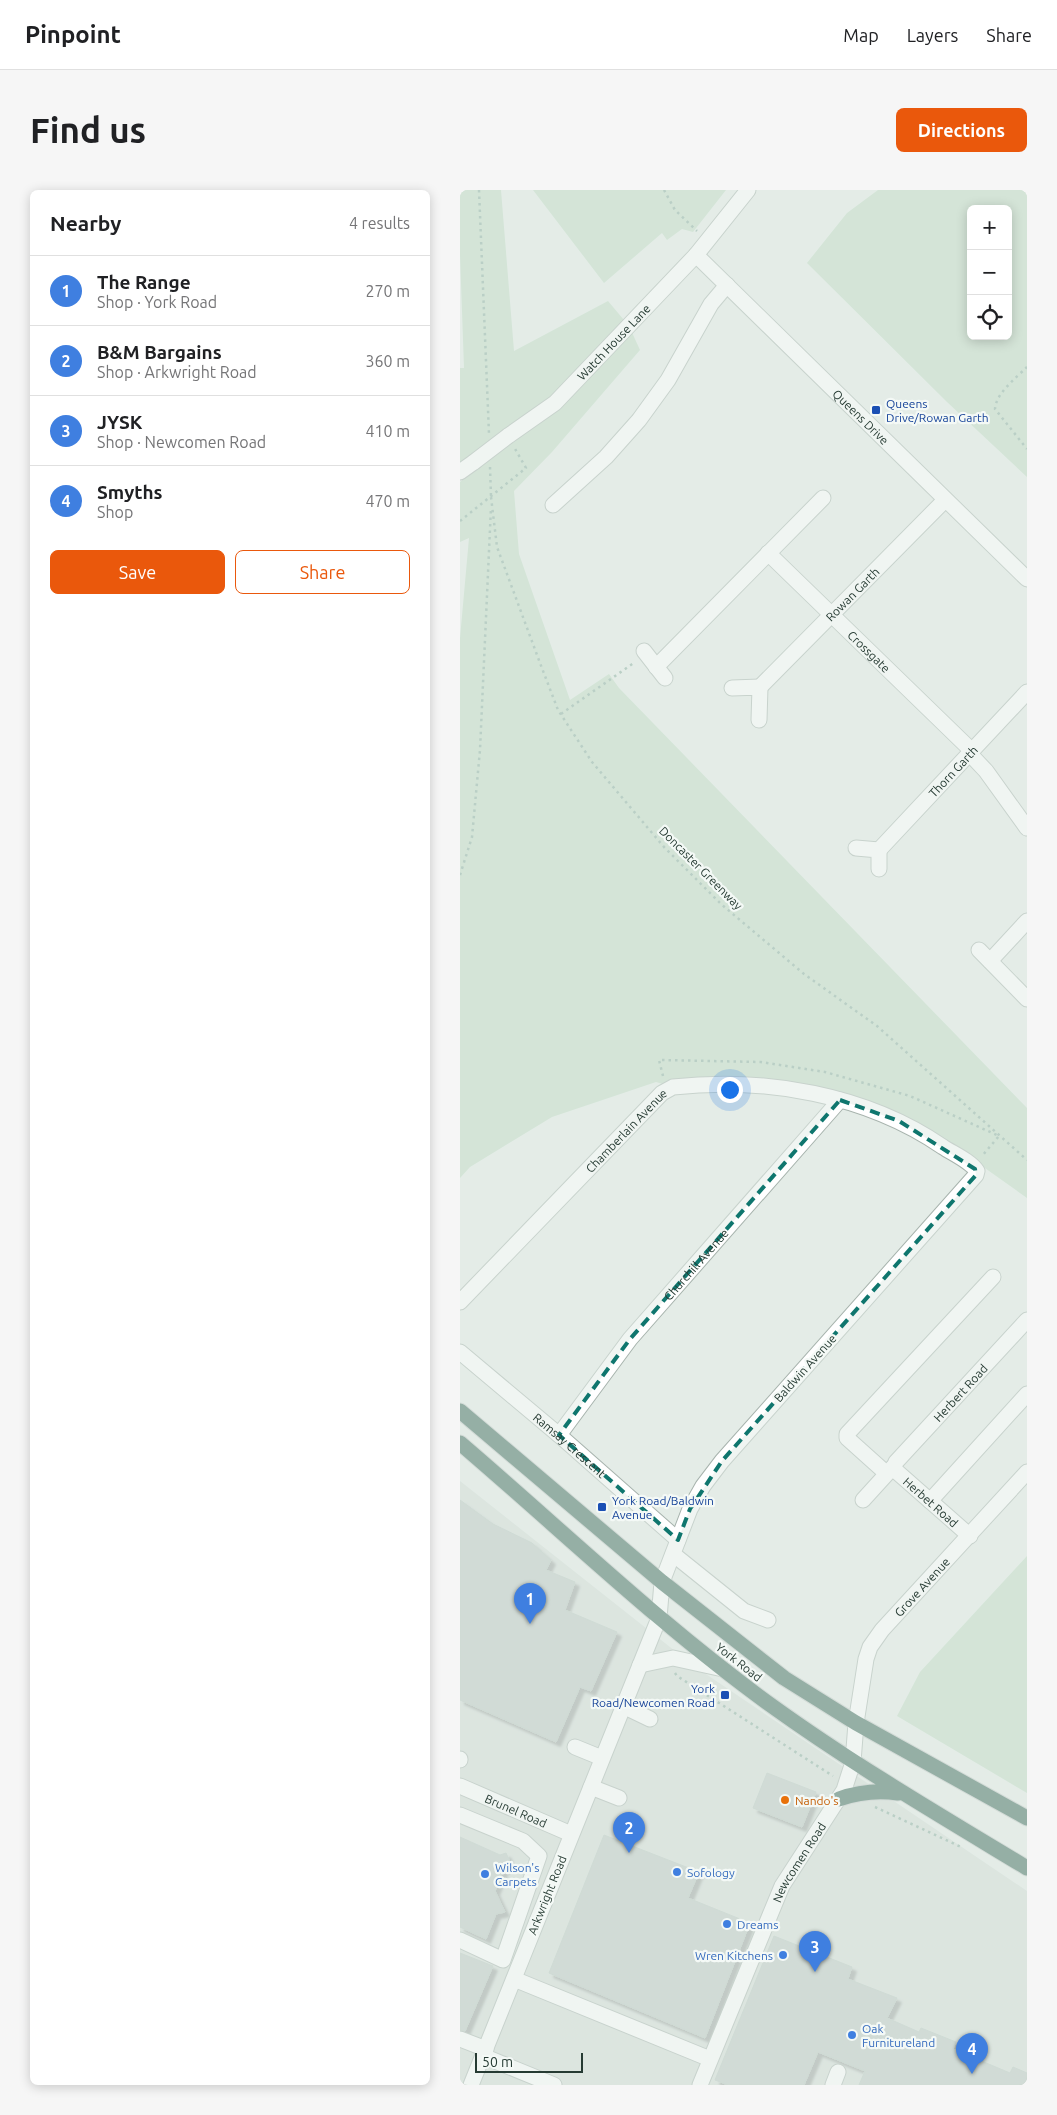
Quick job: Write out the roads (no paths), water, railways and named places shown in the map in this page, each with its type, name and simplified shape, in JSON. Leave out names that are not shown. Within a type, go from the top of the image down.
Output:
[{"type":"highway","name":"York Road","points":[[460,1412],[662,1582],[784,1678],[856,1723],[1027,1818]]},
{"type":"highway","name":"York Road","points":[[460,1443],[659,1618],[772,1706],[853,1762],[1027,1868]]},
{"type":"highway","points":[[839,1799],[858,1792],[870,1791],[904,1794]]},
{"type":"street","name":"Watch House Lane","points":[[460,472],[555,403],[696,255],[748,190]]},
{"type":"street","name":"Queens Drive","points":[[696,255],[1027,579]]},
{"type":"street","points":[[553,505],[606,458],[639,420],[668,380],[711,304],[727,285]]},
{"type":"street","points":[[645,653],[661,673],[768,553],[823,498]]},
{"type":"street","name":"Rowan Garth","points":[[760,687],[945,500]]},
{"type":"street","name":"Crossgate","points":[[768,553],[970,751],[1027,828]]},
{"type":"street","points":[[732,688],[760,687],[759,720]]},
{"type":"street","name":"Thorn Garth","points":[[878,850],[1027,692]]},
{"type":"street","points":[[856,848],[878,850],[879,869]]},
{"type":"street","points":[[990,961],[1027,921]]},
{"type":"street","points":[[978,950],[1027,999]]},
{"type":"street","name":"Chamberlain Avenue","points":[[460,1302],[662,1093],[673,1087],[766,1086],[806,1091],[840,1100],[871,1109],[899,1121],[935,1141],[975,1169]]},
{"type":"street","name":"Churchill Avenue","points":[[559,1435],[630,1338],[840,1100]]},
{"type":"street","name":"Baldwin Avenue","points":[[662,1582],[690,1510],[703,1486],[722,1461],[976,1176],[975,1169]]},
{"type":"street","name":"Herbet Road","points":[[970,1536],[896,1471],[890,1470],[847,1438],[847,1434],[993,1277]]},
{"type":"street","name":"Herbert Road","points":[[864,1500],[896,1462],[1027,1320]]},
{"type":"street","name":"Ramsay Crescent","points":[[460,1352],[559,1435],[744,1611],[768,1620]]},
{"type":"street","points":[[930,1501],[1027,1394]]},
{"type":"street","name":"Grove Avenue","points":[[856,1723],[870,1647],[882,1630],[1027,1472]]},
{"type":"street","name":"Arkwright Road","points":[[472,2085],[659,1618],[662,1582]]},
{"type":"street","points":[[640,1665],[673,1658],[723,1669]]},
{"type":"street","points":[[623,1706],[650,1719]]},
{"type":"street","name":"Newcomen Road","points":[[700,2085],[782,1886],[844,1790],[853,1762],[856,1723]]},
{"type":"street","points":[[575,1747],[602,1758]]},
{"type":"street","name":"Brunel Road","points":[[460,1786],[572,1834]]},
{"type":"street","points":[[591,1787],[619,1798]]},
{"type":"street","points":[[460,1814],[523,1841],[539,1856],[503,1960]]},
{"type":"street","points":[[460,1940],[503,1960],[520,1964]]},
{"type":"street","points":[[514,1979],[710,2059]]},
{"type":"street","points":[[460,2039],[554,2085]]},
{"type":"place","name":"Queens Drive/Rowan Garth","points":[[876,410]]},
{"type":"place","name":"York Road/Baldwin Avenue","points":[[602,1507]]},
{"type":"place","name":"The Range","points":[[530,1624]]},
{"type":"place","name":"York Road/Newcomen Road","points":[[725,1695]]},
{"type":"place","name":"Nando's","points":[[785,1800]]},
{"type":"place","name":"B&M Bargains","points":[[629,1853]]},
{"type":"place","name":"Sofology","points":[[677,1872]]},
{"type":"place","name":"Wilson's Carpets","points":[[485,1874]]},
{"type":"place","name":"Dreams","points":[[727,1924]]},
{"type":"place","name":"Wren Kitchens","points":[[783,1955]]},
{"type":"place","name":"JYSK","points":[[815,1972]]},
{"type":"place","name":"Oak Furnitureland","points":[[852,2035]]},
{"type":"place","name":"Smyths","points":[[972,2074]]}]
